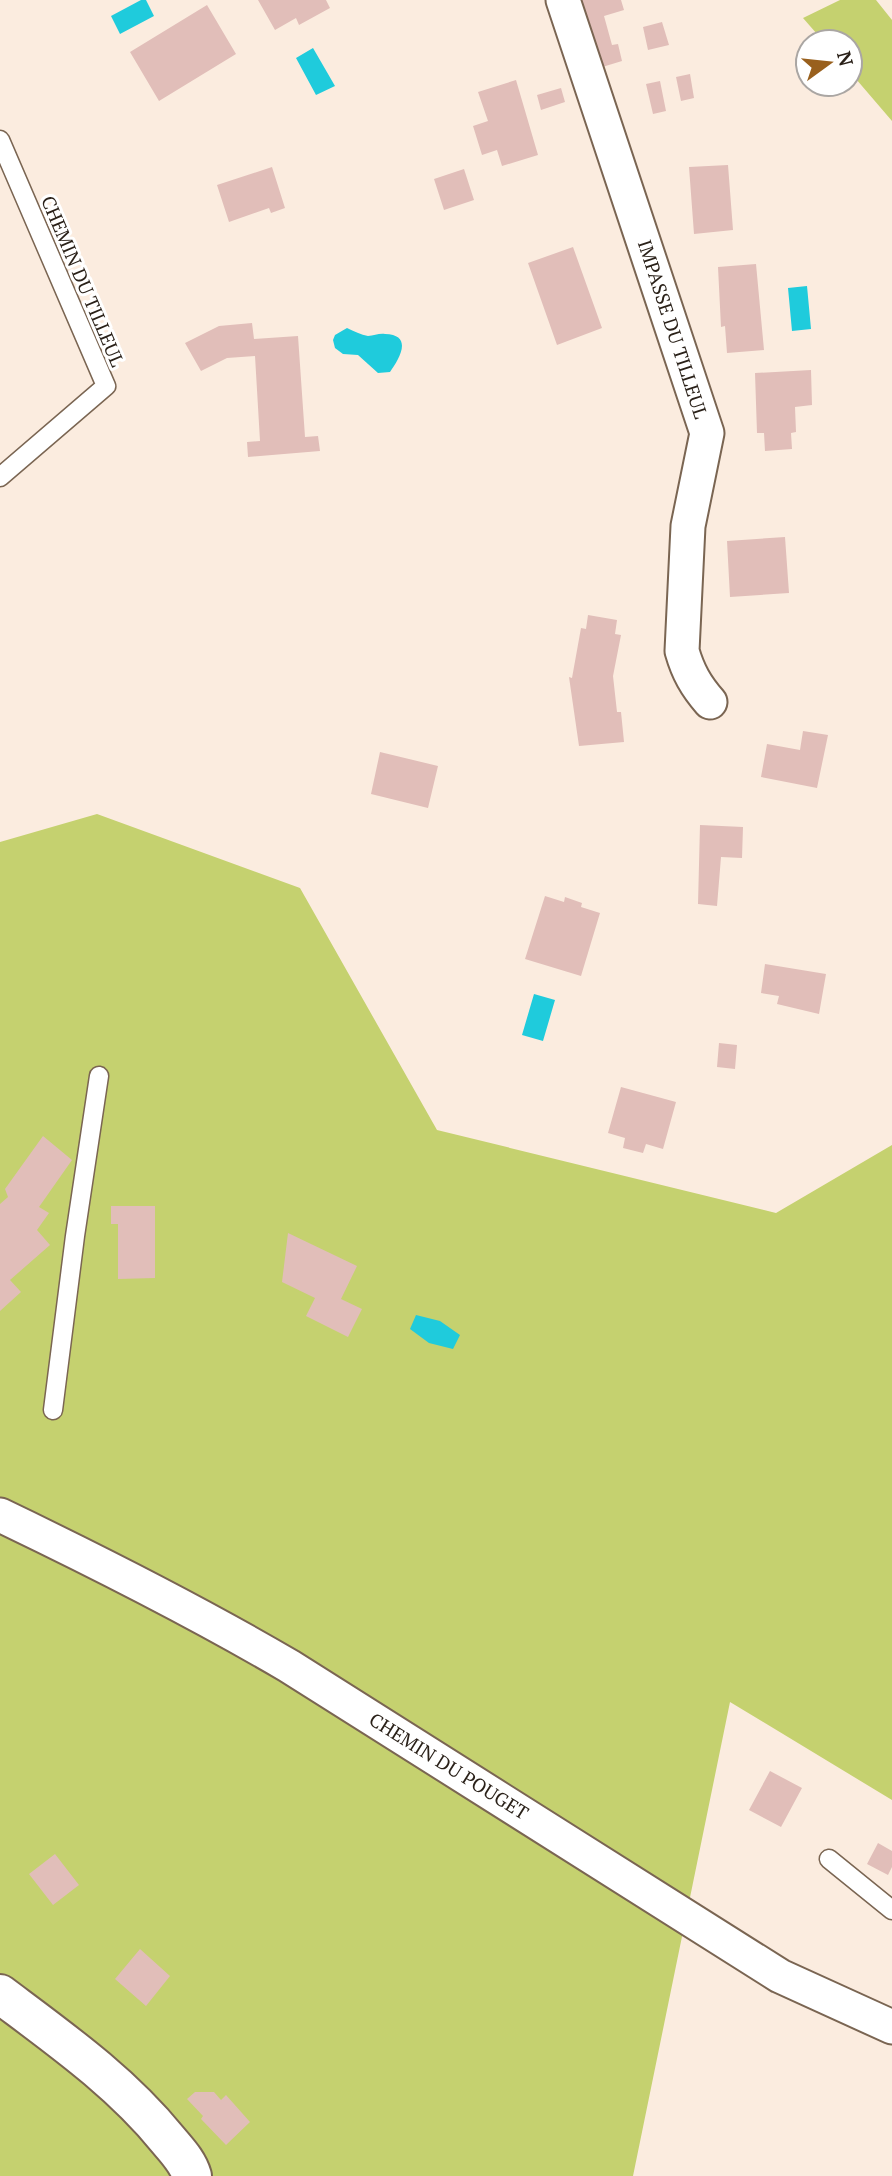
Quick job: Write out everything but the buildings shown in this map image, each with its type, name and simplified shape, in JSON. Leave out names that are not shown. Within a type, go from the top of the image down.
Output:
[{"type":"main road","points":[[0,1994],[115,2082],[156,2125],[189,2166],[192,2176]]},
{"type":"street","name":"IMPASSE DU TILLEUL","points":[[563,0],[707,433],[688,526],[682,651],[696,685],[710,702]]},
{"type":"street","name":"CHEMIN DU POUGET","points":[[0,1515],[120,1572],[208,1618],[780,1976],[892,2027]]},
{"type":"lane","name":"CHEMIN DU TILLEUL","points":[[0,140],[106,386],[0,477]]},
{"type":"lane","points":[[53,1410],[99,1076]]},
{"type":"lane","points":[[829,1859],[892,1910]]},
{"type":"green space","points":[[840,0],[876,0],[892,20],[892,121],[864,88],[864,28],[812,28],[803,18]]},
{"type":"green space","points":[[97,814],[300,888],[437,1130],[776,1213],[892,1145],[892,1800],[730,1702],[633,2176],[0,2176],[0,842]]},
{"type":"water","points":[[146,0],[154,16],[120,34],[111,16]]},
{"type":"water","points":[[313,48],[335,86],[316,95],[296,58]]},
{"type":"water","points":[[807,286],[811,329],[792,331],[788,288]]},
{"type":"water","points":[[347,328],[365,335],[394,335],[399,339],[402,348],[390,372],[378,373],[358,355],[343,354],[335,348],[335,335]]},
{"type":"water","points":[[534,994],[555,1000],[543,1041],[522,1035]]},
{"type":"water","points":[[416,1315],[440,1321],[460,1335],[453,1349],[429,1343],[410,1329]]}]
